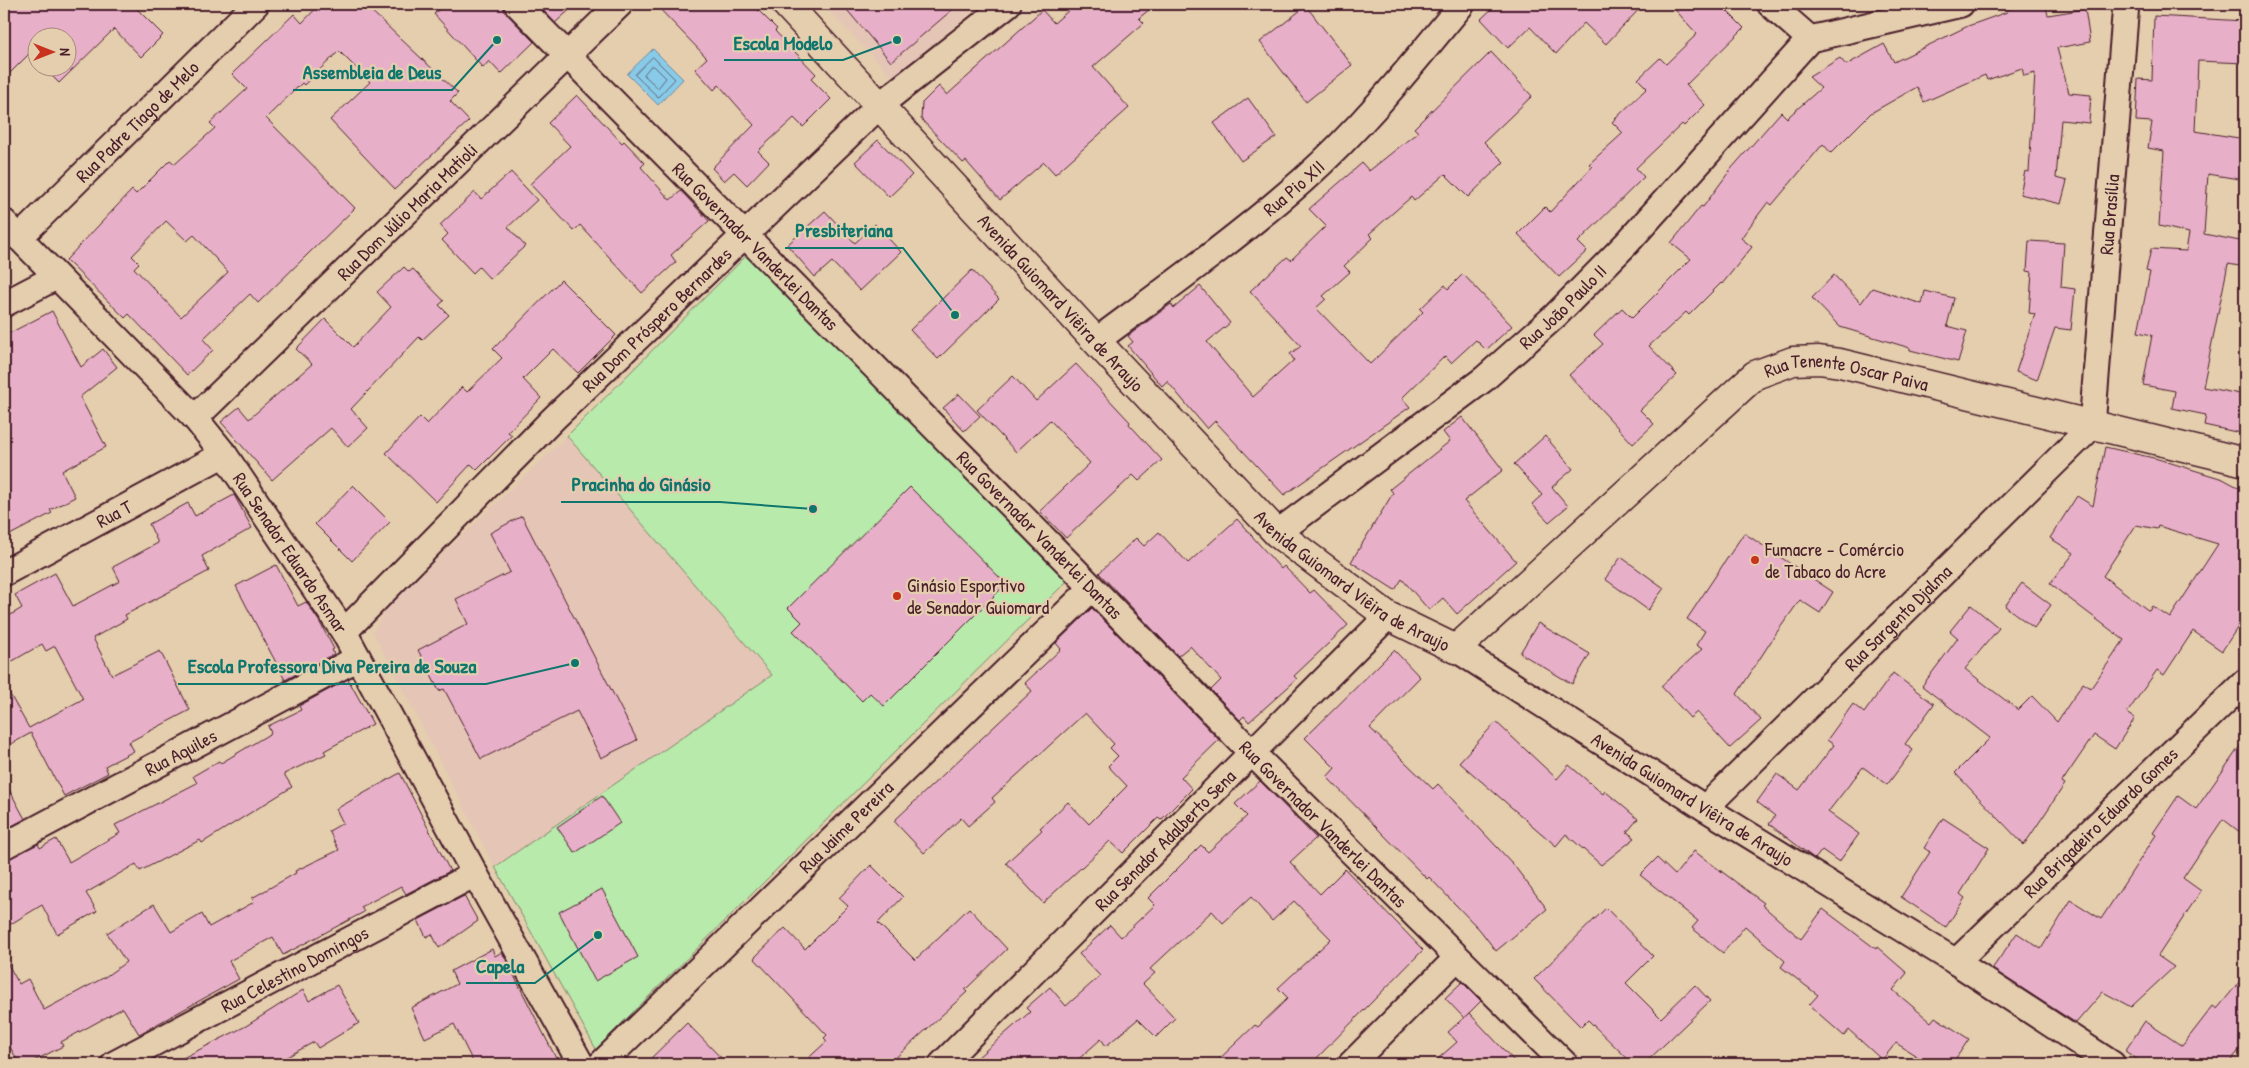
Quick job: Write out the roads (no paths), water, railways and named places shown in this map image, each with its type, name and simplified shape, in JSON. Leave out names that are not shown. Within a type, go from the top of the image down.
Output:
[{"type":"street","name":"Rua Padre Tiago de Melo","points":[[11,230],[256,4]]},
{"type":"street","name":"Rua Governador Vanderlei Dantas","points":[[517,4],[745,234],[1253,754],[1565,1064]]},
{"type":"street","name":"Rua Dom Júlio Maria Matioli","points":[[195,418],[620,4]]},
{"type":"street","name":"Avenida Guiomard Viêira de Araujo","points":[[786,4],[881,104],[1096,341],[1277,533],[1388,616],[1456,649],[1704,808],[1956,962],[2112,1064]]},
{"type":"street","name":"Rua Dom Próspero Bernardes","points":[[344,632],[553,419],[881,104],[1008,4]]},
{"type":"street","name":"Rua Pio XII","points":[[1096,341],[1194,268],[1303,181],[1352,132],[1401,78],[1462,4]]},
{"type":"street","points":[[1770,4],[1810,39],[1961,4]]},
{"type":"street","name":"Rua Brasília","points":[[2092,426],[2126,4]]},
{"type":"street","name":"Rua João Paulo II","points":[[1277,533],[1484,379],[1556,314],[1628,242],[1810,39]]},
{"type":"street","name":"Rua Senador Eduardo Asmar","points":[[11,230],[195,418],[224,454],[344,632],[475,874],[581,1064]]},
{"type":"street","points":[[4,304],[56,277]]},
{"type":"street","name":"Rua Tenente Oscar Paiva","points":[[1456,649],[1755,375],[1793,361],[1819,360],[1849,365],[2245,462]]},
{"type":"street","name":"Rua Sargento Djalma","points":[[1704,808],[2092,426]]},
{"type":"street","name":"Rua T","points":[[4,573],[224,454]]},
{"type":"street","name":"Rua Jaime Pereira","points":[[601,1064],[1091,589]]},
{"type":"street","name":"Rua Senador Adalberto Sena","points":[[942,1064],[1253,754],[1388,616]]},
{"type":"street","name":"Rua Aquiles","points":[[4,846],[358,658]]},
{"type":"street","name":"Rua Brigadeiro Eduardo Gomes","points":[[1956,962],[2245,682]]},
{"type":"street","name":"Rua Celestino Domingos","points":[[114,1064],[475,874]]},
{"type":"street","points":[[1350,1064],[1457,958]]},
{"type":"water","points":[[653,49],[683,79],[658,105],[627,74]]},
{"type":"place","name":"Assembleia de Deus","points":[[497,40]]},
{"type":"place","name":"Escola Modelo","points":[[897,40]]},
{"type":"place","name":"Presbiteriana","points":[[955,315]]},
{"type":"place","name":"Pracinha do Ginásio","points":[[813,509]]},
{"type":"place","name":"Fumacre - Comércio de Tabaco do Acre","points":[[1755,560]]},
{"type":"place","name":"Ginásio Esportivo de Senador Guiomard","points":[[897,596]]},
{"type":"place","name":"Escola Professora Diva Pereira de Souza","points":[[575,663]]},
{"type":"place","name":"Capela","points":[[598,935]]}]
